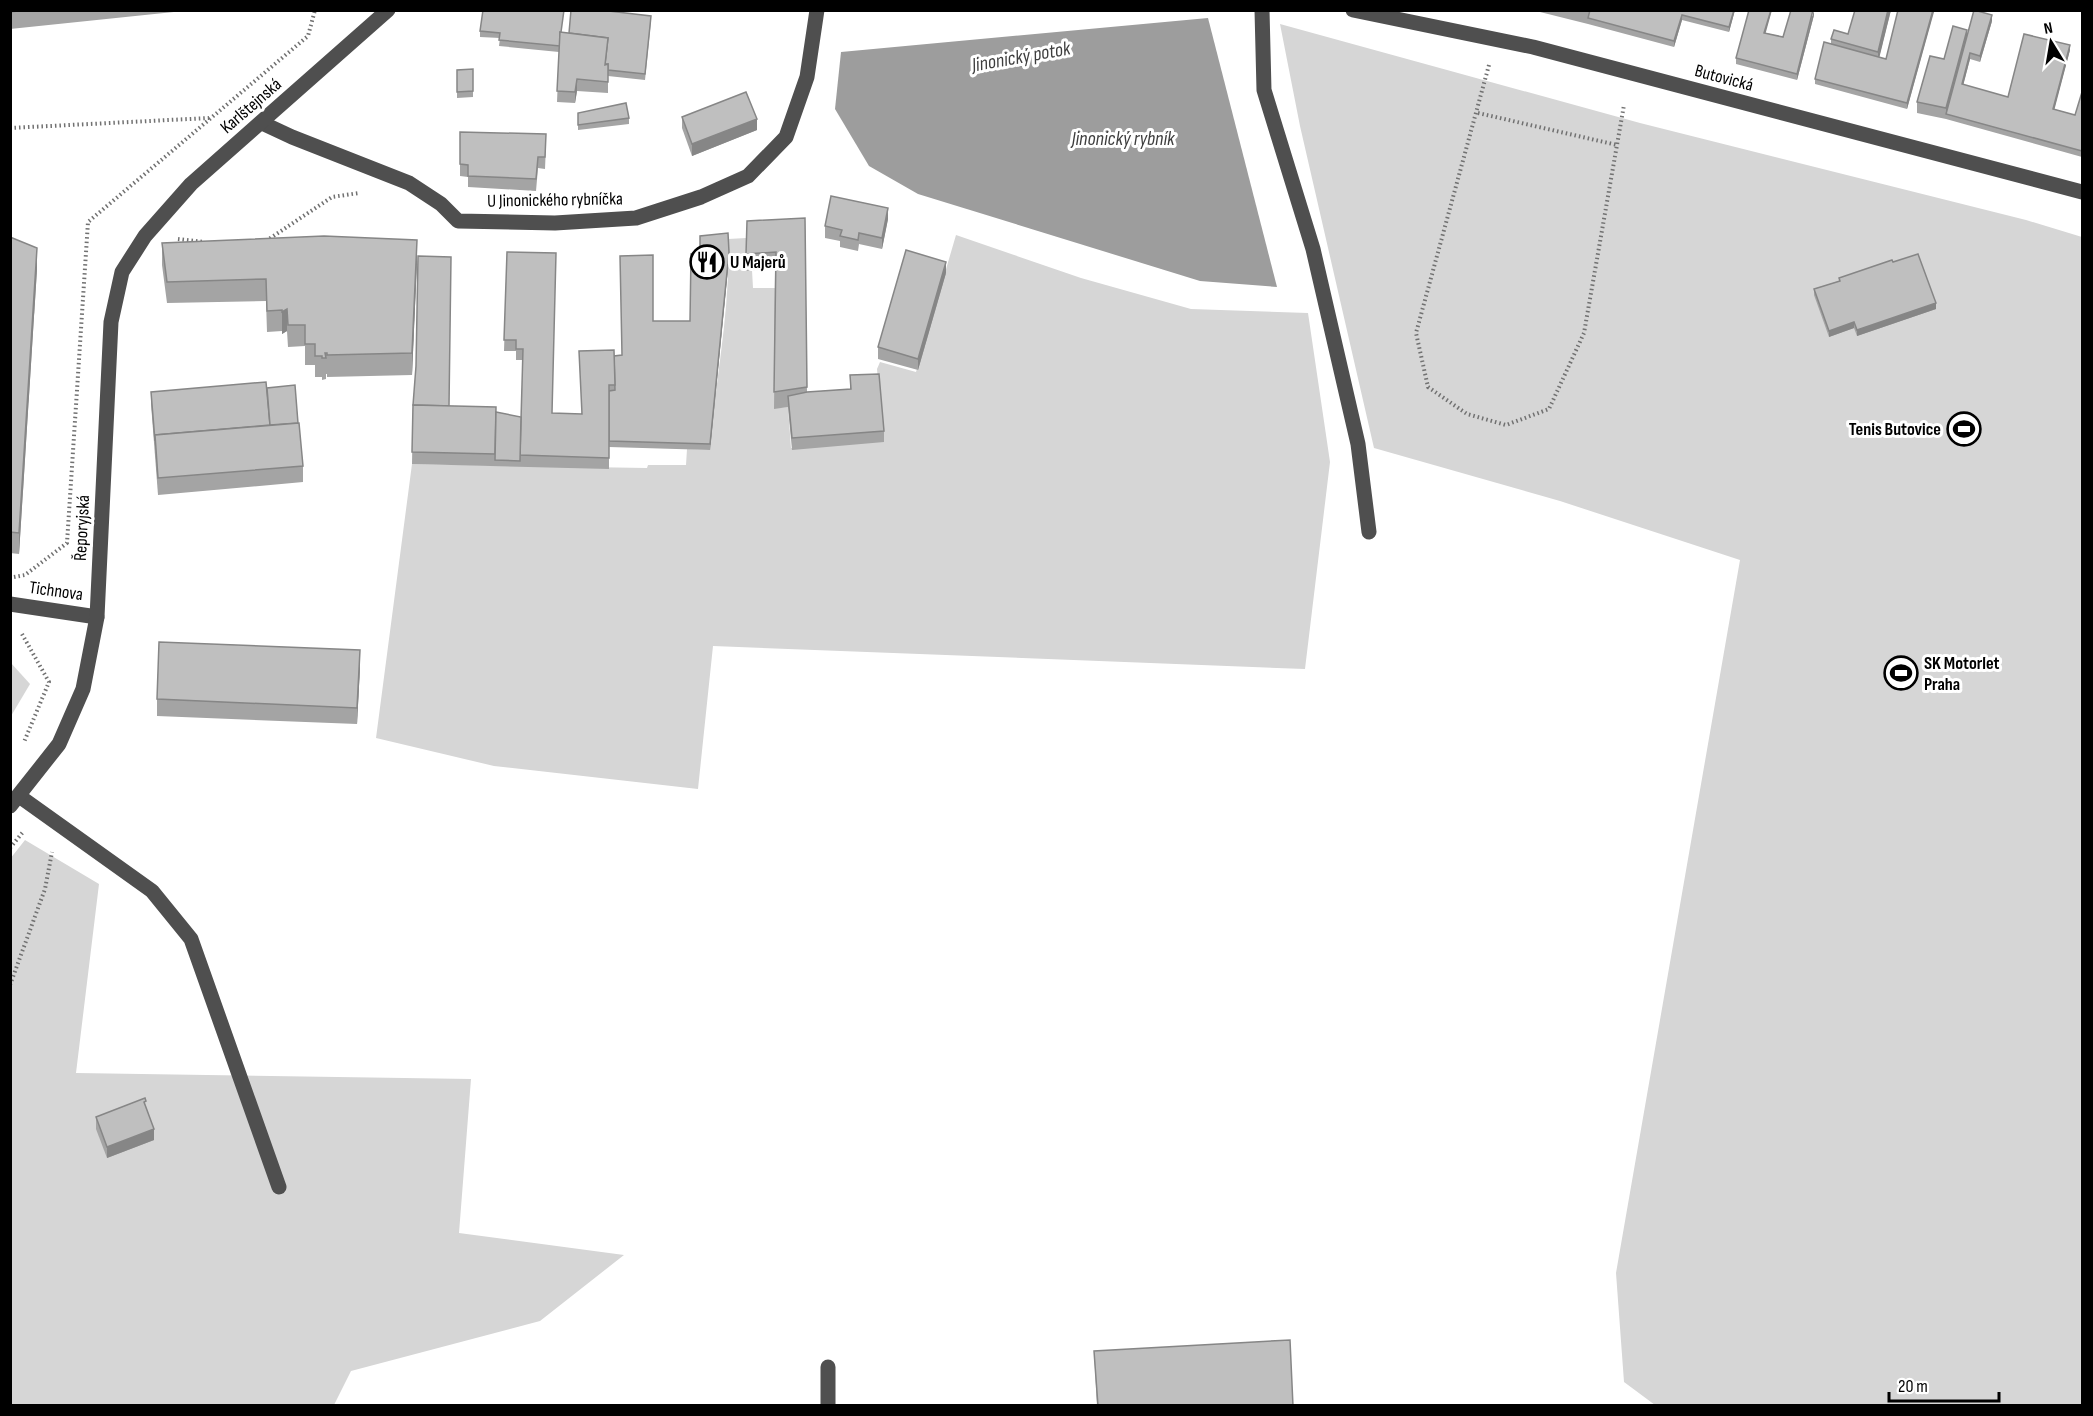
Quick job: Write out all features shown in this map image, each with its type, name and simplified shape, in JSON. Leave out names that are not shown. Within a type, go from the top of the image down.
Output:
[{"type":"street","name":"U Jinonického rybníčka","points":[[262,123],[409,183],[441,204],[458,221],[555,223],[636,218],[701,197],[747,176],[786,137],[807,77],[817,10]]},
{"type":"street","points":[[1262,10],[1264,90],[1313,249],[1358,444],[1369,532]]},
{"type":"street","name":"Butovická","points":[[1353,10],[1533,48],[2082,192]]},
{"type":"street","name":"Karlštejnská","points":[[145,236],[191,184],[386,11]]},
{"type":"street","name":"Řeporyjská","points":[[15,801],[59,744],[83,689],[97,617],[111,322],[122,272],[145,236]]},
{"type":"street","name":"Tichnova","points":[[10,604],[97,617]]},
{"type":"street","points":[[15,801],[57,824],[152,891],[191,939],[279,1187]]},
{"type":"street","points":[[828,1367],[828,1406]]},
{"type":"path","points":[[1490,60],[1478,112],[1416,333],[1428,387],[1467,414],[1506,425],[1549,409],[1584,333],[1624,105]]},
{"type":"path","points":[[1478,112],[1617,145]]},
{"type":"path","points":[[10,128],[210,118]]},
{"type":"path","points":[[265,242],[332,197],[365,191]]},
{"type":"path","points":[[145,236],[213,243]]},
{"type":"path","points":[[20,752],[49,682],[22,634]]},
{"type":"path","points":[[10,985],[45,889],[57,824]]},
{"type":"shaded area","name":"SK Motorlet Praha","points":[[1280,24],[1640,123],[2026,220],[2082,237],[2082,1405],[1655,1405],[1624,1382],[1616,1273],[1740,560],[1560,501],[1374,448],[1300,126]]},
{"type":"shaded area","points":[[956,235],[1081,278],[1191,309],[1308,313],[1330,462],[1305,669],[713,646],[698,789],[494,766],[376,738],[412,464],[647,468],[648,465],[686,465],[687,449],[710,450],[725,318],[728,239],[746,238],[746,271],[752,270],[753,288],[776,288],[774,408],[788,407],[791,448],[883,441],[877,369],[880,362],[916,372]]},
{"type":"shaded area","points":[[11,663],[30,684],[11,716]]},
{"type":"shaded area","points":[[25,840],[99,884],[76,1073],[471,1079],[459,1233],[624,1255],[540,1321],[351,1371],[334,1405],[11,1405],[10,859]]},
{"type":"water","name":"Jinonický rybník","points":[[1208,18],[1277,287],[1200,281],[918,194],[869,166],[835,109],[841,52]]},
{"type":"building","points":[[483,10],[564,10],[560,46],[499,40],[500,33],[480,31]]},
{"type":"building","points":[[571,10],[600,10],[651,16],[645,74],[608,70],[608,64],[605,64],[608,38],[569,33]]},
{"type":"building","points":[[1590,10],[1734,10],[1729,27],[1682,15],[1674,41],[1588,18]]},
{"type":"building","points":[[1749,10],[1771,10],[1764,33],[1783,37],[1791,10],[1813,10],[1797,74],[1736,58]]},
{"type":"building","points":[[1855,10],[1888,10],[1878,52],[1831,39],[1834,30],[1848,34]]},
{"type":"building","points":[[1898,10],[1933,10],[1907,103],[1815,79],[1824,42],[1886,59]]},
{"type":"building","points":[[1974,10],[1992,15],[1980,56],[1970,53],[1962,84],[2008,97],[2024,34],[2070,45],[2053,109],[2075,115],[2082,92],[2082,151],[1946,114]]},
{"type":"building","points":[[1953,26],[1967,30],[1946,108],[1917,102],[1930,56],[1944,59]]},
{"type":"building","points":[[560,32],[608,38],[605,65],[608,64],[608,82],[577,79],[575,92],[557,91]]},
{"type":"building","points":[[473,69],[473,91],[457,92],[457,70]]},
{"type":"building","points":[[746,92],[757,119],[692,144],[682,117]]},
{"type":"building","points":[[626,103],[629,118],[578,125],[578,113]]},
{"type":"building","points":[[460,132],[546,134],[545,157],[538,157],[536,179],[468,176],[468,165],[460,164]]},
{"type":"building","points":[[831,196],[888,208],[882,238],[859,233],[858,240],[840,236],[842,230],[825,226]]},
{"type":"building","points":[[805,218],[807,387],[774,392],[776,252],[746,254],[747,221]]},
{"type":"building","points":[[728,233],[729,252],[710,444],[609,441],[609,391],[615,390],[614,356],[622,355],[620,256],[653,255],[653,321],[690,321],[691,254],[700,254],[700,236]]},
{"type":"building","points":[[324,236],[417,240],[412,353],[327,355],[325,353],[326,358],[315,356],[315,344],[305,344],[305,325],[288,325],[287,309],[282,312],[282,310],[267,311],[266,279],[167,282],[162,243]]},
{"type":"building","points":[[10,237],[37,248],[19,533],[10,532]]},
{"type":"building","points":[[906,250],[946,262],[918,359],[878,347]]},
{"type":"building","points":[[507,252],[556,253],[552,413],[582,414],[579,351],[614,350],[615,385],[609,385],[609,458],[520,455],[523,349],[516,349],[516,340],[504,340]]},
{"type":"building","points":[[1918,254],[1936,303],[1857,330],[1854,322],[1829,331],[1814,289],[1892,260],[1893,262]]},
{"type":"building","points":[[418,256],[451,257],[449,406],[413,405]]},
{"type":"building","points":[[879,374],[884,431],[792,438],[788,396],[807,392],[851,389],[850,375]]},
{"type":"building","points":[[266,382],[270,425],[155,435],[155,441],[151,392]]},
{"type":"building","points":[[295,385],[298,423],[270,425],[267,388]]},
{"type":"building","points":[[413,405],[496,407],[495,454],[412,452]]},
{"type":"building","points":[[496,412],[521,417],[520,461],[495,460]]},
{"type":"building","points":[[299,423],[303,466],[158,478],[155,435]]},
{"type":"building","points":[[159,642],[360,650],[357,708],[157,699]]},
{"type":"building","points":[[145,1098],[144,1102],[154,1129],[107,1147],[96,1117]]},
{"type":"building","points":[[1290,1340],[1293,1406],[1098,1406],[1094,1351]]},
{"type":"place","name":"U Majerů","points":[[707,262]]},
{"type":"place","name":"Tenis Butovice","points":[[1964,429]]},
{"type":"place","name":"SK Motorlet Praha","points":[[1901,673]]},
{"type":"water label","name":"Jinonický potok","points":[[1021,57]]}]
